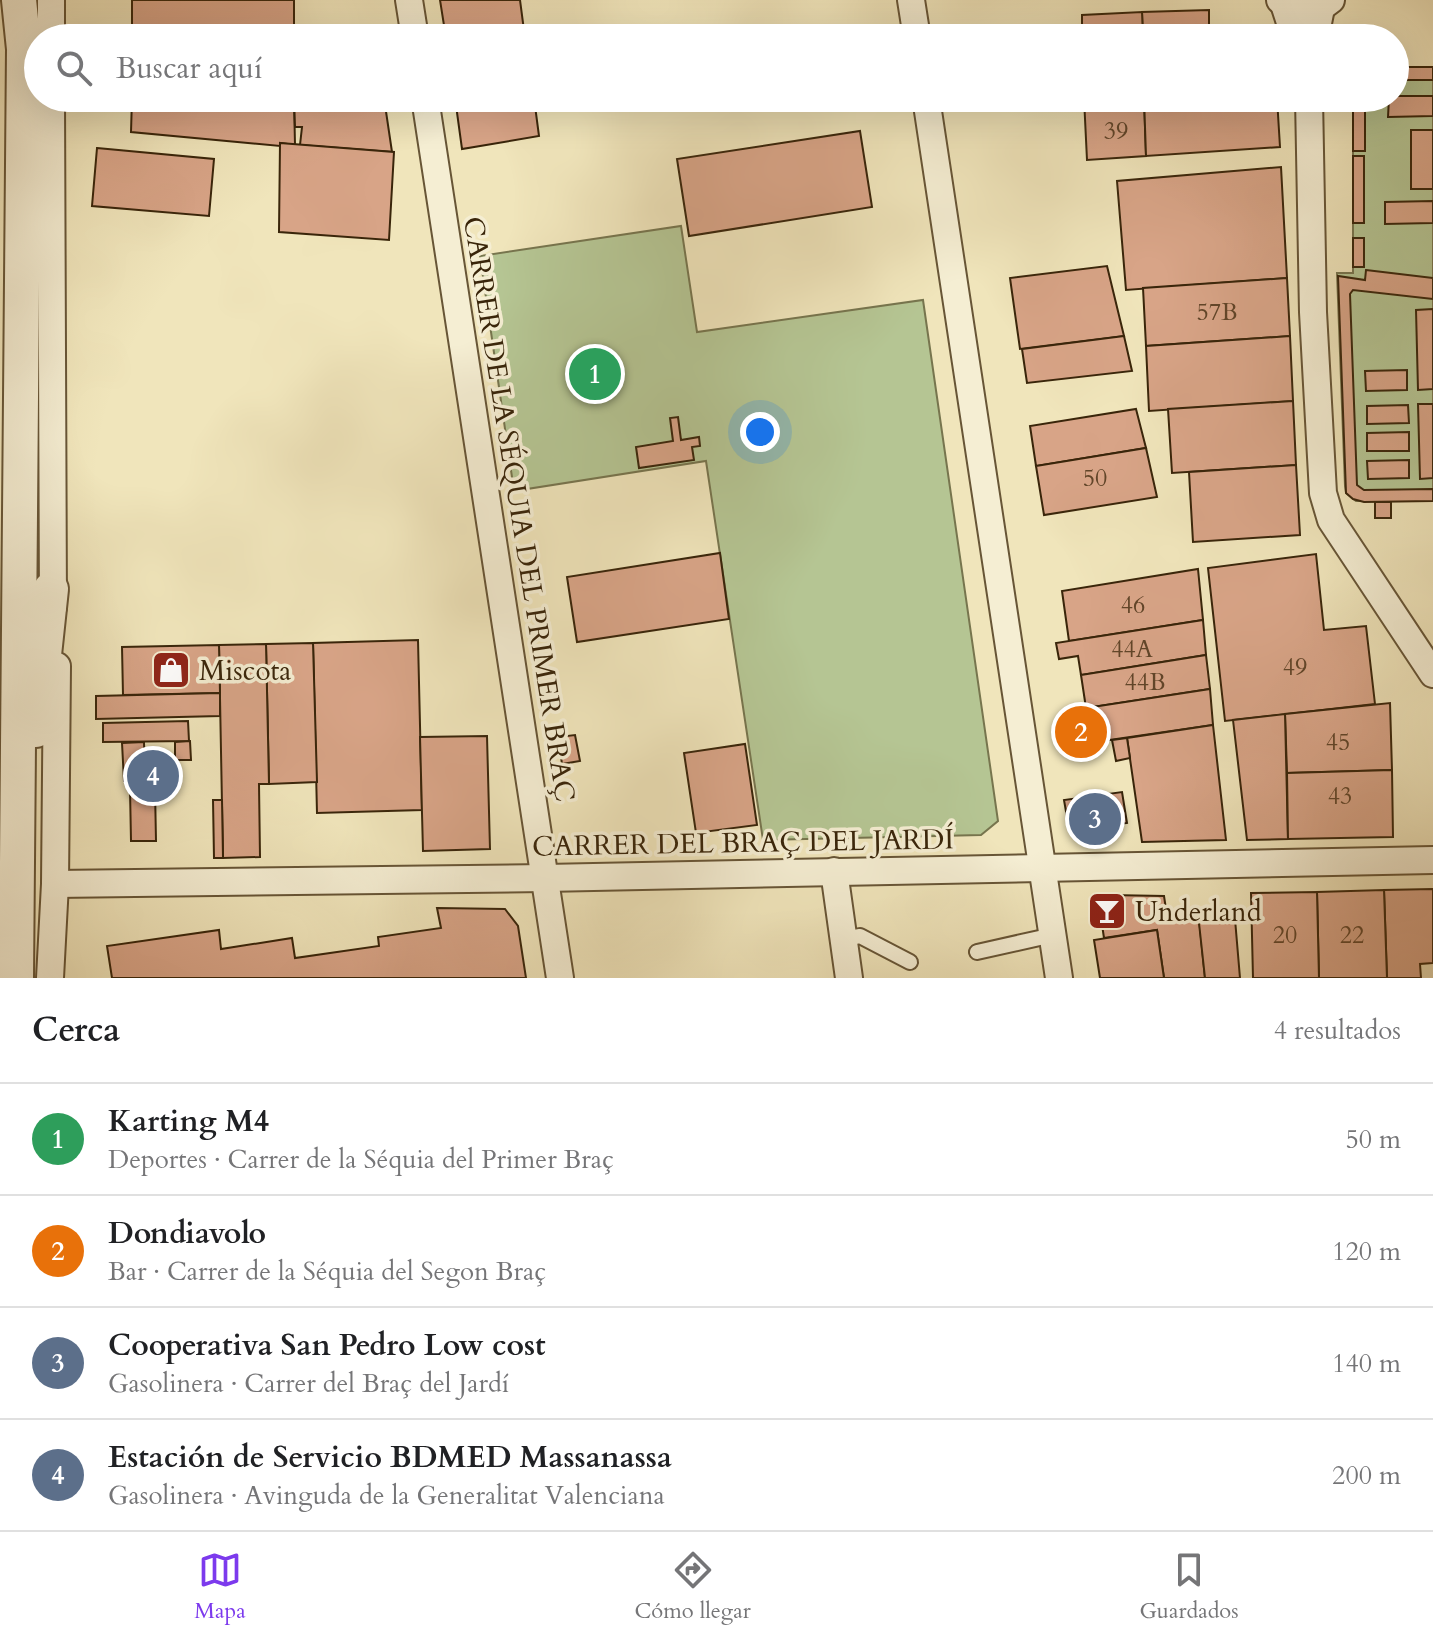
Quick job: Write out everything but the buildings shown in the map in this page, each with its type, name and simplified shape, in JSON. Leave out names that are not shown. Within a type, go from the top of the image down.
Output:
[{"type":"street","points":[[21,0],[30,24]]},
{"type":"street","points":[[43,24],[51,0]]},
{"type":"street","points":[[409,0],[413,24]]},
{"type":"street","points":[[911,0],[915,24]]},
{"type":"street","points":[[1282,2],[1302,11],[1330,2]]},
{"type":"street","points":[[1282,2],[1290,24]]},
{"type":"street","points":[[1321,24],[1330,2]]},
{"type":"street","points":[[16,978],[21,291],[33,112]]},
{"type":"street","points":[[50,978],[55,884],[57,656],[51,589],[51,112]]},
{"type":"street","name":"CARRER DE LA SÉQUIA DEL PRIMER BRAÇ","points":[[427,112],[560,978]]},
{"type":"street","points":[[928,112],[1059,978]]},
{"type":"street","points":[[1309,112],[1313,312],[1323,493],[1331,520],[1433,674]]},
{"type":"street","points":[[17,816],[38,723],[51,589]]},
{"type":"street","name":"CARRER DEL BRAÇ DEL JARDÍ","points":[[55,884],[545,878],[1433,860]]},
{"type":"street","points":[[834,871],[849,978]]},
{"type":"lane","points":[[977,952],[1053,935]]},
{"type":"lane","points":[[844,939],[860,936],[910,962]]},
{"type":"green space","points":[[1409,67],[1433,67],[1433,501],[1356,501],[1346,493],[1337,273],[1353,273],[1353,112],[1409,112]]},
{"type":"green space","points":[[681,226],[697,332],[923,300],[998,821],[981,835],[763,840],[706,461],[514,491],[480,256]]},
{"type":"place","name":"Karting M4","points":[[595,374]]},
{"type":"place","name":"Miscota","points":[[171,670]]},
{"type":"place","name":"Dondiavolo","points":[[1081,732]]},
{"type":"place","name":"Estación de Servicio BDMED Massanassa","points":[[153,776]]},
{"type":"place","name":"Cooperativa San Pedro Low cost","points":[[1095,819]]},
{"type":"place","name":"Underland","points":[[1107,911]]}]
